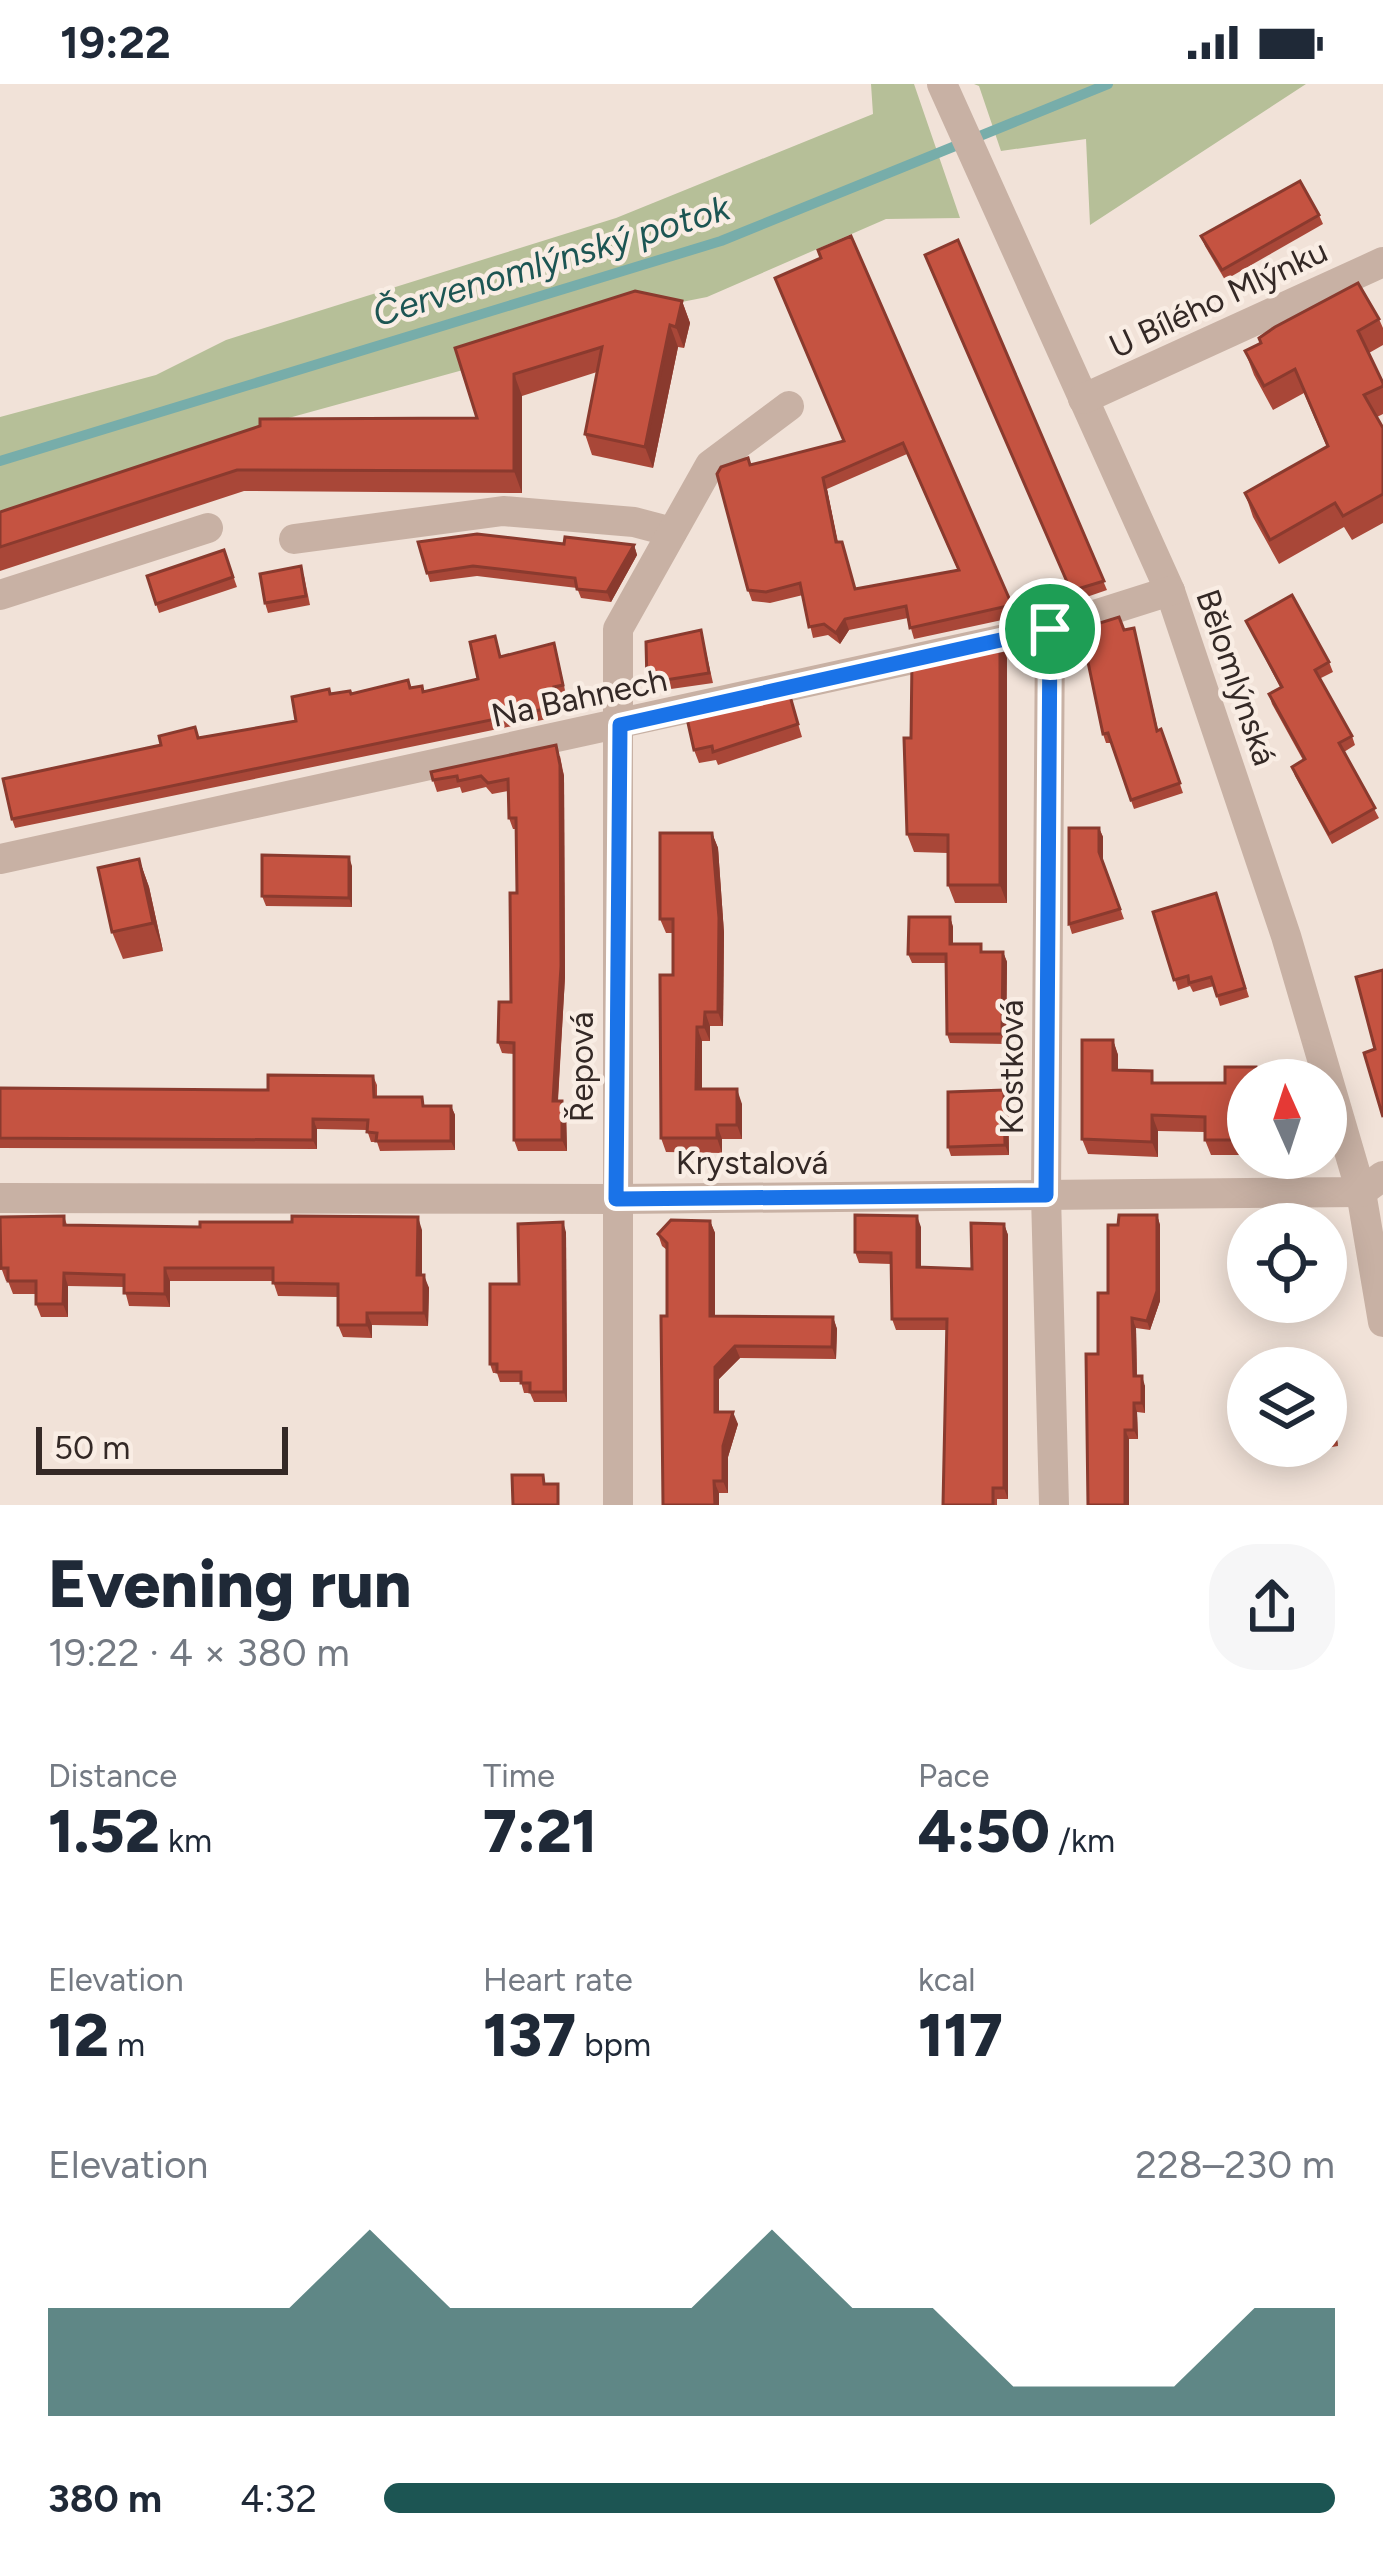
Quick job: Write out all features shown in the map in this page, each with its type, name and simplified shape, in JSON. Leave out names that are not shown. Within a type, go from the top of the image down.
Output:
[{"type":"street","name":"Bělomlýnská","points":[[942,84],[1170,591],[1372,1184],[1383,1322]]},
{"type":"street","name":"U Bílého Mlýnku","points":[[1083,399],[1383,262]]},
{"type":"street","points":[[294,539],[503,511],[634,522],[672,532],[710,465],[789,406]]},
{"type":"street","points":[[0,595],[208,528]]},
{"type":"street","name":"Řepová","points":[[619,1505],[618,629],[672,532]]},
{"type":"street","name":"Na Bahnech","points":[[0,859],[1050,629],[1170,591]]},
{"type":"street","name":"Kostková","points":[[1050,629],[1046,1195],[1054,1505]]},
{"type":"street","name":"Krystalová","points":[[0,1198],[1046,1195],[1372,1184]]},
{"type":"green space","points":[[871,84],[914,84],[960,218],[886,219],[707,297],[636,311],[463,370],[252,428],[238,457],[0,536],[0,417],[156,375],[226,340],[616,218],[873,114]]},
{"type":"green space","points":[[974,84],[1306,84],[1090,225],[1086,139],[1001,151],[979,86]]},
{"type":"building","points":[[1300,181],[1319,215],[1222,270],[1201,236]]},
{"type":"building","points":[[851,236],[1012,605],[910,628],[906,606],[845,619],[836,633],[824,624],[809,627],[800,583],[766,592],[748,590],[717,474],[721,467],[748,458],[750,465],[844,441],[775,278],[821,258],[818,250]],"holes":[[[903,443],[959,570],[855,589],[842,542],[836,542],[823,478]]]},
{"type":"building","points":[[958,240],[1104,581],[1071,591],[925,255]]},
{"type":"building","points":[[1358,283],[1379,319],[1358,331],[1383,383],[1364,395],[1383,428],[1383,494],[1343,516],[1335,503],[1270,540],[1245,493],[1328,446],[1295,369],[1264,386],[1245,351],[1261,343],[1259,338],[1275,327]]},
{"type":"building","points":[[635,291],[682,301],[676,327],[670,325],[645,447],[585,434],[602,347],[514,374],[514,471],[237,470],[0,547],[0,512],[260,426],[260,419],[477,418],[455,348]]},
{"type":"building","points":[[477,534],[564,544],[565,537],[634,545],[607,592],[577,589],[575,578],[473,566],[427,573],[418,542]]},
{"type":"building","points":[[224,550],[233,577],[156,604],[147,576]]},
{"type":"building","points":[[301,566],[306,596],[265,603],[260,574]]},
{"type":"building","points":[[1292,595],[1329,662],[1315,670],[1352,736],[1339,743],[1375,808],[1329,834],[1292,767],[1305,759],[1269,694],[1282,687],[1246,621]]},
{"type":"building","points":[[1119,617],[1124,630],[1134,628],[1157,731],[1161,729],[1180,783],[1131,800],[1108,733],[1103,734],[1083,638],[1091,636],[1087,627]]},
{"type":"building","points":[[701,630],[709,673],[647,683],[646,642]]},
{"type":"building","points":[[495,636],[500,657],[554,643],[563,685],[554,687],[558,704],[12,819],[3,779],[161,745],[159,736],[195,727],[198,738],[296,721],[292,697],[329,689],[330,694],[351,694],[408,680],[410,688],[422,686],[423,692],[478,679],[470,642]]},
{"type":"building","points":[[1000,640],[1000,885],[948,885],[948,835],[907,834],[904,738],[911,738],[912,659]]},
{"type":"building","points":[[790,696],[798,724],[713,752],[712,746],[694,750],[686,714]]},
{"type":"building","points":[[556,745],[561,966],[553,1101],[562,1101],[562,1140],[514,1140],[514,1043],[498,1042],[499,1002],[511,1002],[510,893],[517,893],[516,818],[509,818],[508,779],[488,783],[481,776],[433,780],[431,772]]},
{"type":"building","points":[[1069,828],[1099,828],[1099,852],[1120,909],[1069,924]]},
{"type":"building","points":[[660,833],[712,833],[719,918],[718,1012],[705,1012],[704,1027],[697,1027],[696,1089],[737,1089],[737,1125],[717,1125],[717,1138],[661,1138],[660,975],[673,975],[673,919],[660,919]]},
{"type":"building","points":[[262,855],[349,857],[349,898],[262,896]]},
{"type":"building","points":[[139,859],[153,923],[112,932],[98,868]]},
{"type":"building","points":[[1216,893],[1245,988],[1217,996],[1211,977],[1189,983],[1188,976],[1174,980],[1153,912]]},
{"type":"building","points":[[909,917],[950,917],[950,944],[981,944],[981,952],[1003,952],[1002,1034],[947,1034],[946,954],[908,954]]},
{"type":"building","points":[[1383,970],[1383,1117],[1364,1053],[1375,1049],[1356,977]]},
{"type":"building","points":[[1082,1040],[1113,1040],[1113,1070],[1152,1071],[1152,1083],[1225,1083],[1227,1067],[1227,1140],[1205,1140],[1205,1117],[1152,1115],[1152,1142],[1082,1139]]},
{"type":"building","points":[[268,1075],[373,1076],[374,1097],[422,1097],[423,1106],[451,1106],[451,1141],[376,1141],[377,1133],[367,1132],[368,1120],[313,1119],[313,1140],[0,1138],[0,1088],[268,1090]]},
{"type":"building","points":[[1004,1090],[1005,1145],[948,1147],[948,1092]]},
{"type":"building","points":[[855,1215],[917,1216],[917,1267],[972,1269],[971,1223],[1004,1224],[1004,1488],[993,1488],[993,1505],[943,1505],[947,1319],[892,1319],[891,1253],[855,1252]]},
{"type":"building","points":[[1119,1215],[1157,1215],[1157,1291],[1147,1321],[1132,1318],[1134,1376],[1142,1376],[1142,1403],[1134,1403],[1134,1430],[1125,1430],[1125,1505],[1088,1505],[1086,1354],[1098,1354],[1098,1293],[1108,1293],[1108,1225],[1118,1225]]},
{"type":"building","points":[[64,1216],[64,1225],[200,1227],[200,1222],[292,1222],[292,1216],[418,1217],[417,1275],[424,1275],[424,1313],[367,1313],[367,1325],[338,1325],[338,1284],[273,1283],[273,1268],[165,1268],[165,1294],[124,1293],[124,1275],[64,1273],[63,1304],[36,1304],[36,1281],[8,1281],[8,1268],[1,1268],[0,1217]]},
{"type":"building","points":[[671,1220],[710,1221],[710,1316],[833,1317],[832,1347],[735,1346],[715,1367],[715,1412],[733,1412],[723,1446],[723,1481],[714,1481],[715,1505],[663,1505],[661,1316],[667,1316],[667,1243],[658,1234]]},
{"type":"building","points":[[563,1222],[564,1392],[530,1392],[530,1383],[521,1383],[521,1372],[497,1372],[497,1364],[490,1364],[490,1284],[519,1284],[518,1224]]},
{"type":"building","points":[[512,1475],[543,1475],[544,1484],[558,1484],[558,1505],[513,1505]]},
{"type":"waterway","name":"Červenomlýnský potok","points":[[0,461],[721,241],[1108,84]]},
{"type":"route","points":[[1050,629],[1046,1195],[616,1199],[620,725],[1050,629]]}]
